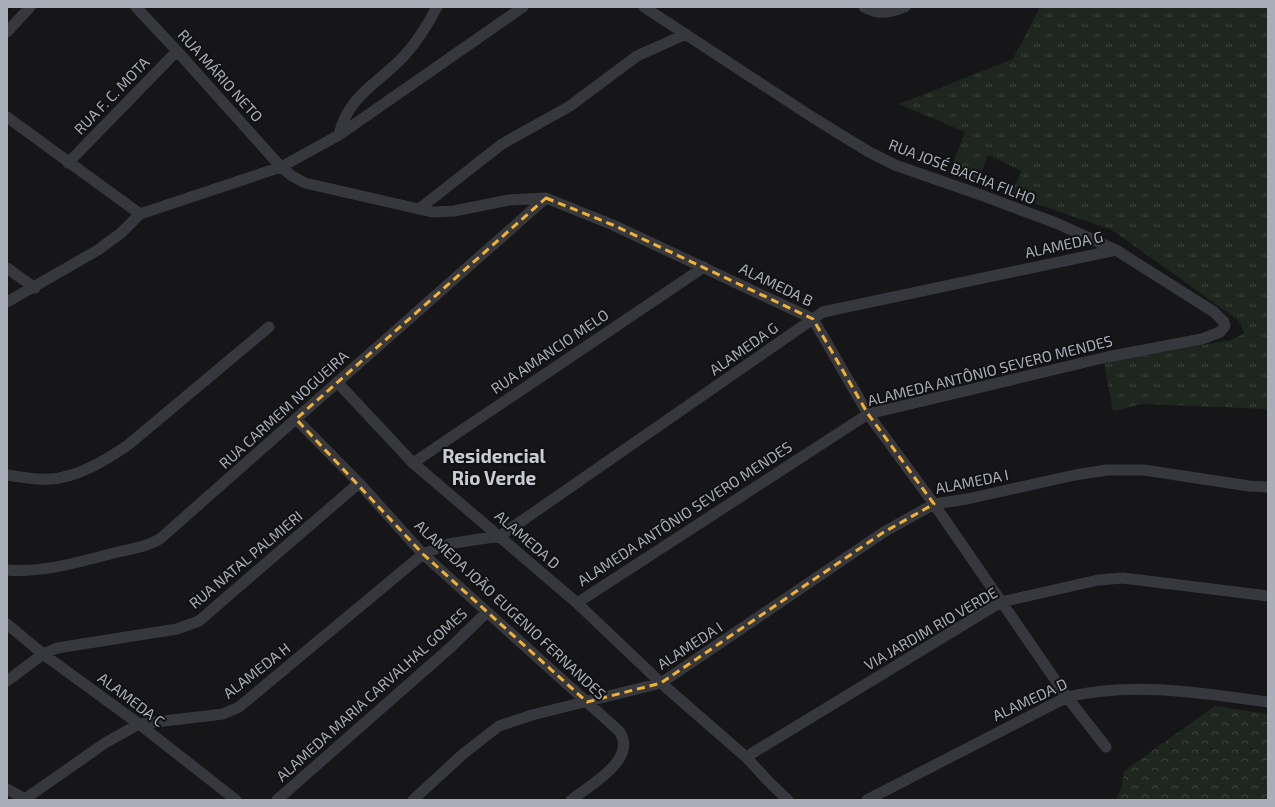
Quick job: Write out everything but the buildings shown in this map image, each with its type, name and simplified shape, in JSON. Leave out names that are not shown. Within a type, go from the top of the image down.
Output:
[{"type":"street","points":[[7,32],[30,7]]},
{"type":"street","name":"RUA MÁRIO NETO","points":[[136,7],[281,167],[305,183],[438,212],[509,200],[546,198]]},
{"type":"street","points":[[339,135],[343,120],[364,91],[404,56],[428,23],[437,7]]},
{"type":"street","points":[[7,302],[35,288],[98,250],[121,233],[140,214],[281,167],[339,135],[523,7]]},
{"type":"street","name":"RUA JOSÉ BACHA FILHO","points":[[644,7],[812,117],[885,160],[1056,223],[1116,250],[1195,299]]},
{"type":"street","points":[[864,7],[883,13],[905,7]]},
{"type":"street","points":[[419,209],[502,144],[580,100],[637,56],[686,34]]},
{"type":"street","name":"RUA F. C. MOTA","points":[[68,163],[177,51]]},
{"type":"street","points":[[7,117],[68,163],[140,214]]},
{"type":"street","name":"ALAMEDA B","points":[[546,198],[606,222],[813,319],[868,414],[934,504],[1067,697],[1106,747]]},
{"type":"street","name":"RUA CARMEM NOGUEIRA","points":[[7,570],[23,571],[44,569],[156,542],[546,198]]},
{"type":"street","name":"ALAMEDA G","points":[[423,554],[448,544],[500,536],[821,313],[832,308],[1116,250]]},
{"type":"street","name":"RUA AMANCIO MELO","points":[[413,463],[704,267]]},
{"type":"street","points":[[7,268],[35,288]]},
{"type":"street","name":"ALAMEDA ANTÔNIO SEVERO MENDES","points":[[577,603],[868,414],[1107,357],[1202,339],[1223,330],[1225,324],[1220,317],[1195,299]]},
{"type":"street","points":[[7,475],[52,479],[67,476],[104,460],[128,444],[268,327]]},
{"type":"street","name":"ALAMEDA D","points":[[337,382],[413,463],[577,603],[661,683],[746,757],[768,782],[788,800]]},
{"type":"street","name":"ALAMEDA JOÃO EUGENIO FERNANDES","points":[[296,419],[359,483],[423,554],[619,731],[624,740],[622,756],[613,767],[570,800]]},
{"type":"street","name":"ALAMEDA I","points":[[413,800],[463,754],[499,726],[532,715],[661,683],[884,532],[934,504],[967,499],[1075,475],[1107,470],[1144,470],[1249,486],[1268,487]]},
{"type":"street","name":"RUA NATAL PALMIERI","points":[[7,681],[43,654],[57,648],[177,629],[199,621],[359,483]]},
{"type":"street","name":"ALAMEDA H","points":[[26,800],[105,742],[139,724],[223,714],[239,706],[423,554]]},
{"type":"street","name":"VIA JARDIM RIO VERDE","points":[[746,757],[1001,602],[1098,580],[1123,578],[1268,596]]},
{"type":"street","name":"ALAMEDA MARIA CARVALHAL GOMES","points":[[277,800],[451,647],[487,612]]},
{"type":"street","name":"ALAMEDA C","points":[[7,624],[43,654],[139,724],[236,800]]},
{"type":"street","name":"ALAMEDA D","points":[[867,800],[1067,697],[1097,691],[1133,688],[1208,694],[1268,702]]},
{"type":"street","points":[[7,789],[26,800]]},
{"type":"highlighted area","points":[[546,198],[613,225],[813,319],[868,414],[934,504],[884,532],[661,683],[587,702],[423,554],[296,419]]},
{"type":"green space","points":[[1040,7],[1268,7],[1268,409],[1142,404],[1113,411],[1104,363],[1231,340],[1245,333],[1238,320],[1112,230],[1011,195],[1021,171],[988,155],[978,181],[950,171],[965,132],[899,104],[1013,59]]},
{"type":"green space","points":[[1215,706],[1268,714],[1268,800],[1116,800],[1122,786],[1124,771]]},
{"type":"district","name":"Residencial Rio Verde","points":[[494,467]]}]
